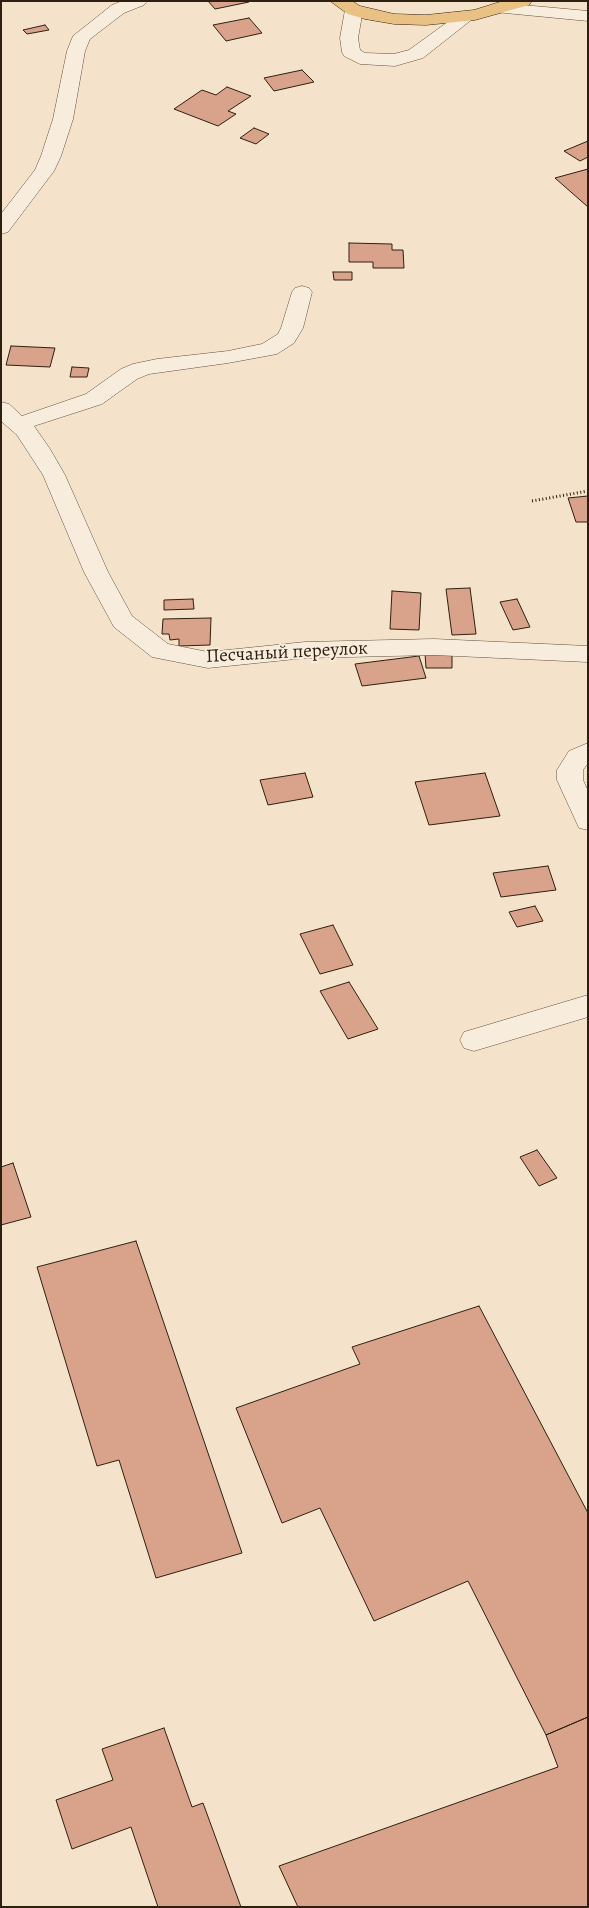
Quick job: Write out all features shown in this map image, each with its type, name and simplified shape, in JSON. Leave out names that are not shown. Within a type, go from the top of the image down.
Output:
[{"type":"main road","points":[[346,6],[410,20],[466,17],[523,1]]},
{"type":"lane","points":[[1,228],[44,171],[51,156],[63,119],[76,51],[82,36],[118,9],[138,1]]},
{"type":"lane","points":[[346,6],[351,52],[360,58],[370,60],[395,60],[416,54],[466,17]]},
{"type":"lane","points":[[501,8],[588,16]]},
{"type":"lane","points":[[10,416],[94,399],[129,374],[141,369],[157,365],[228,357],[269,349],[286,338],[292,328],[302,292]]},
{"type":"lane","name":"Песчаный переулок","points":[[10,416],[39,449],[54,475],[96,572],[123,620],[148,642],[162,651],[208,660],[305,650],[434,647],[588,654]]},
{"type":"lane","points":[[588,752],[578,757],[570,770],[570,780],[588,821]]},
{"type":"lane","points":[[474,1040],[588,1006]]},
{"type":"path","points":[[532,501],[588,491]]},
{"type":"building","points":[[208,1],[248,1],[249,2],[215,9]]},
{"type":"building","points":[[249,18],[262,33],[226,41],[213,25]]},
{"type":"building","points":[[45,25],[49,30],[27,34],[23,30]]},
{"type":"building","points":[[302,70],[314,82],[274,91],[264,78]]},
{"type":"building","points":[[227,87],[251,96],[228,111],[236,114],[218,126],[174,109],[202,90],[216,95]]},
{"type":"building","points":[[254,128],[269,134],[256,144],[240,138]]},
{"type":"building","points":[[588,141],[588,157],[580,161],[564,151]]},
{"type":"building","points":[[588,169],[588,207],[555,178]]},
{"type":"building","points":[[349,243],[392,244],[392,250],[403,250],[404,268],[373,268],[373,262],[349,262]]},
{"type":"building","points":[[333,272],[352,272],[352,280],[334,280]]},
{"type":"building","points":[[11,346],[55,348],[50,367],[6,365]]},
{"type":"building","points":[[72,367],[89,368],[87,377],[70,377]]},
{"type":"building","points":[[588,496],[588,522],[576,522],[568,498]]},
{"type":"building","points":[[470,588],[476,634],[452,635],[446,589]]},
{"type":"building","points":[[392,591],[421,593],[419,630],[390,629]]},
{"type":"building","points":[[193,599],[194,609],[164,610],[164,600]]},
{"type":"building","points":[[517,599],[530,627],[513,630],[500,602]]},
{"type":"building","points":[[211,618],[210,645],[179,646],[179,639],[170,640],[169,634],[162,634],[163,619]]},
{"type":"building","points":[[425,653],[452,654],[452,668],[426,668]]},
{"type":"building","points":[[419,656],[426,678],[362,686],[355,664]]},
{"type":"building","points":[[305,773],[313,797],[268,805],[260,780]]},
{"type":"building","points":[[485,773],[500,816],[429,825],[415,782]]},
{"type":"building","points":[[548,866],[556,890],[501,897],[493,873]]},
{"type":"building","points":[[535,906],[543,921],[517,927],[509,912]]},
{"type":"building","points":[[333,925],[353,965],[320,974],[300,934]]},
{"type":"building","points":[[349,982],[378,1029],[348,1039],[320,991]]},
{"type":"building","points":[[537,1150],[557,1178],[539,1186],[520,1157]]},
{"type":"building","points":[[13,1163],[31,1217],[1,1225],[1,1167]]},
{"type":"building","points":[[136,1241],[242,1553],[156,1578],[119,1460],[97,1466],[37,1267]]},
{"type":"building","points":[[479,1306],[588,1513],[588,1717],[546,1735],[468,1581],[374,1621],[320,1508],[282,1523],[236,1408],[360,1364],[352,1347]]},
{"type":"building","points":[[588,1717],[588,1907],[298,1907],[279,1866],[558,1767],[546,1735]]},
{"type":"building","points":[[164,1728],[192,1807],[203,1803],[241,1907],[158,1907],[131,1827],[72,1849],[56,1800],[113,1780],[102,1749]]}]
